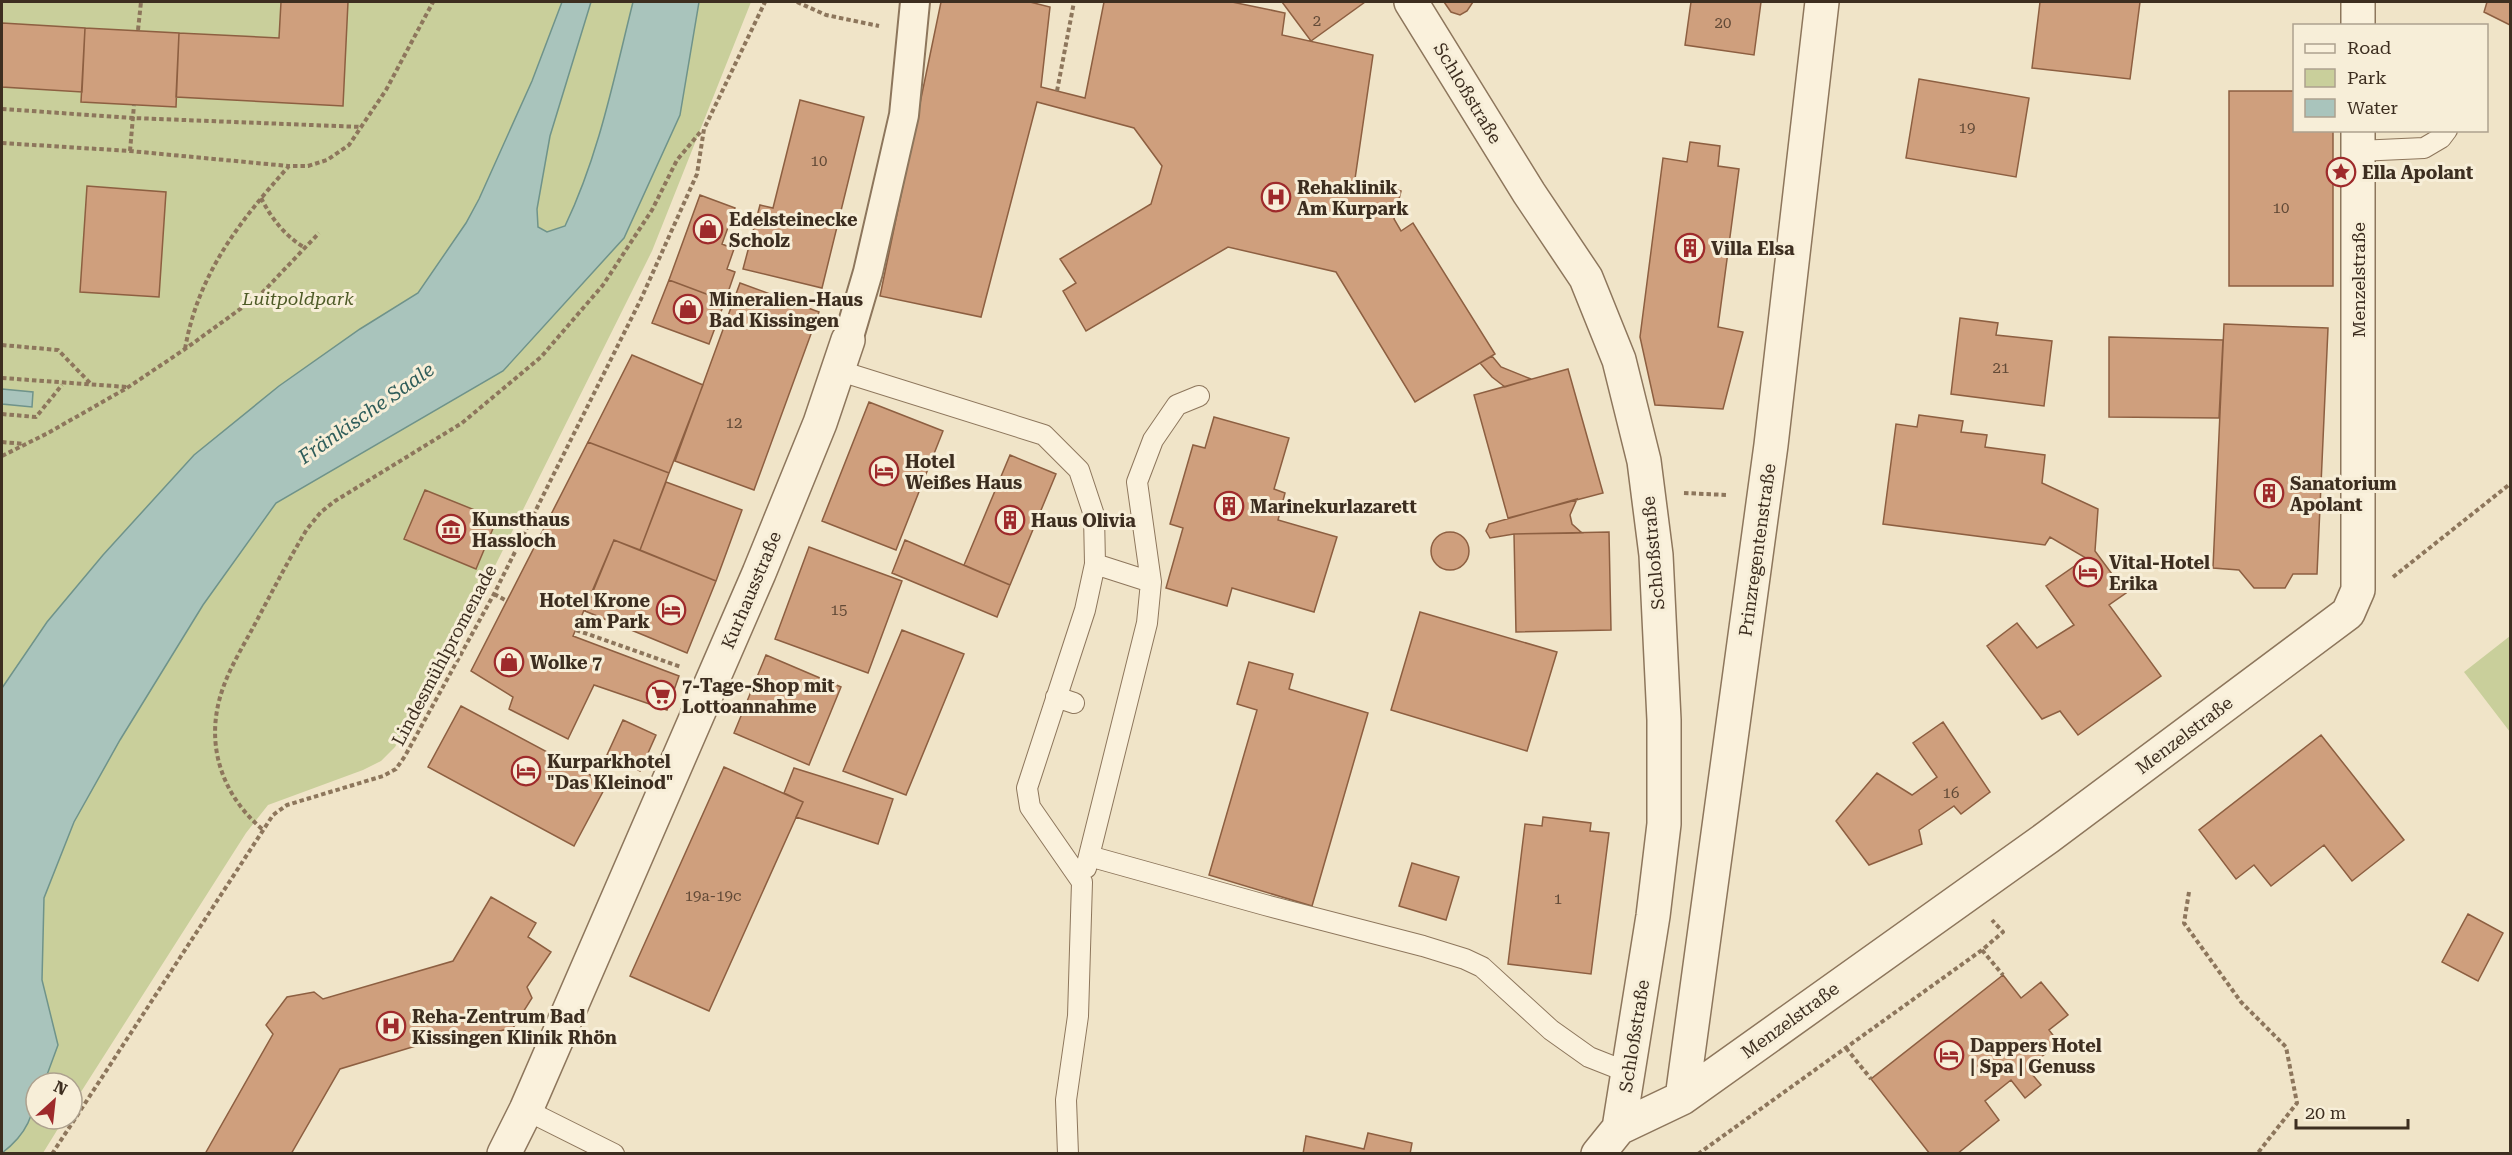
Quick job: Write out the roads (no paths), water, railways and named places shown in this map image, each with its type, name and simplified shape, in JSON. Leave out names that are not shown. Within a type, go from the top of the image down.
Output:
[{"type":"street","name":"Kurhausstraße","points":[[504,1154],[526,1110],[713,678],[820,423],[868,272],[904,115],[915,2]]},
{"type":"street","name":"Schloßstraße","points":[[1411,2],[1529,193],[1586,278],[1619,360],[1644,461],[1656,555],[1664,720],[1664,824],[1653,916],[1619,1128],[1598,1154]]},
{"type":"street","name":"Prinzregentenstraße","points":[[1682,1098],[1764,496],[1822,2]]},
{"type":"street","points":[[2358,2],[2358,24]]},
{"type":"street","name":"Menzelstraße","points":[[1619,1128],[1682,1098],[2048,837],[2348,613],[2358,590],[2358,141]]},
{"type":"lane","points":[[2358,141],[2424,148],[2441,138],[2446,132]]},
{"type":"lane","points":[[843,355],[1044,435],[1079,470],[1094,515],[1095,564],[1065,700],[1027,788],[1030,807],[1082,882]]},
{"type":"lane","points":[[1068,1154],[1066,1100],[1078,1016],[1082,882],[1148,623],[1151,582],[1137,482],[1153,440],[1177,405],[1199,396]]},
{"type":"lane","points":[[1095,564],[1151,582]]},
{"type":"lane","points":[[1089,856],[1464,959],[1482,967],[1551,1030],[1570,1044],[1589,1057],[1628,1072]]},
{"type":"lane","points":[[526,1110],[614,1154]]},
{"type":"water","name":"Fränkische Saale","points":[[562,2],[591,2],[550,136],[537,209],[538,227],[547,232],[565,226],[577,199],[605,116],[633,2],[699,2],[680,115],[624,238],[503,371],[276,503],[203,605],[120,740],[74,822],[44,898],[42,980],[58,1045],[48,1071],[24,1071],[24,1129],[2,1153],[2,688],[47,622],[103,555],[194,455],[279,386],[360,329],[418,293],[466,223],[479,199],[532,81]]},
{"type":"water","points":[[2,389],[33,392],[32,407],[2,404]]},
{"type":"place","name":"Ella Apolant","points":[[2341,172]]},
{"type":"place","name":"Rehaklinik Am Kurpark","points":[[1276,197]]},
{"type":"place","name":"Edelsteinecke Scholz","points":[[708,229]]},
{"type":"place","name":"Villa Elsa","points":[[1690,248]]},
{"type":"place","name":"Mineralien-Haus Bad Kissingen","points":[[688,309]]},
{"type":"place","name":"Hotel Weißes Haus","points":[[884,471]]},
{"type":"place","name":"Sanatorium Apolant","points":[[2269,493]]},
{"type":"place","name":"Marinekurlazarett","points":[[1229,506]]},
{"type":"place","name":"Haus Olivia","points":[[1010,520]]},
{"type":"place","name":"Kunsthaus Hassloch","points":[[451,529]]},
{"type":"place","name":"Vital-Hotel Erika","points":[[2088,572]]},
{"type":"place","name":"Hotel Krone am Park","points":[[671,610]]},
{"type":"place","name":"Wolke 7","points":[[509,662]]},
{"type":"place","name":"7-Tage-Shop mit Lottoannahme","points":[[661,695]]},
{"type":"place","name":"Kurparkhotel \"Das Kleinod\"","points":[[526,771]]},
{"type":"place","name":"Reha-Zentrum Bad Kissingen Klinik Rhön","points":[[391,1026]]},
{"type":"place","name":"Dappers Hotel | Spa | Genuss","points":[[1949,1055]]},
{"type":"park label","name":"Luitpoldpark","points":[[298,298]]}]
